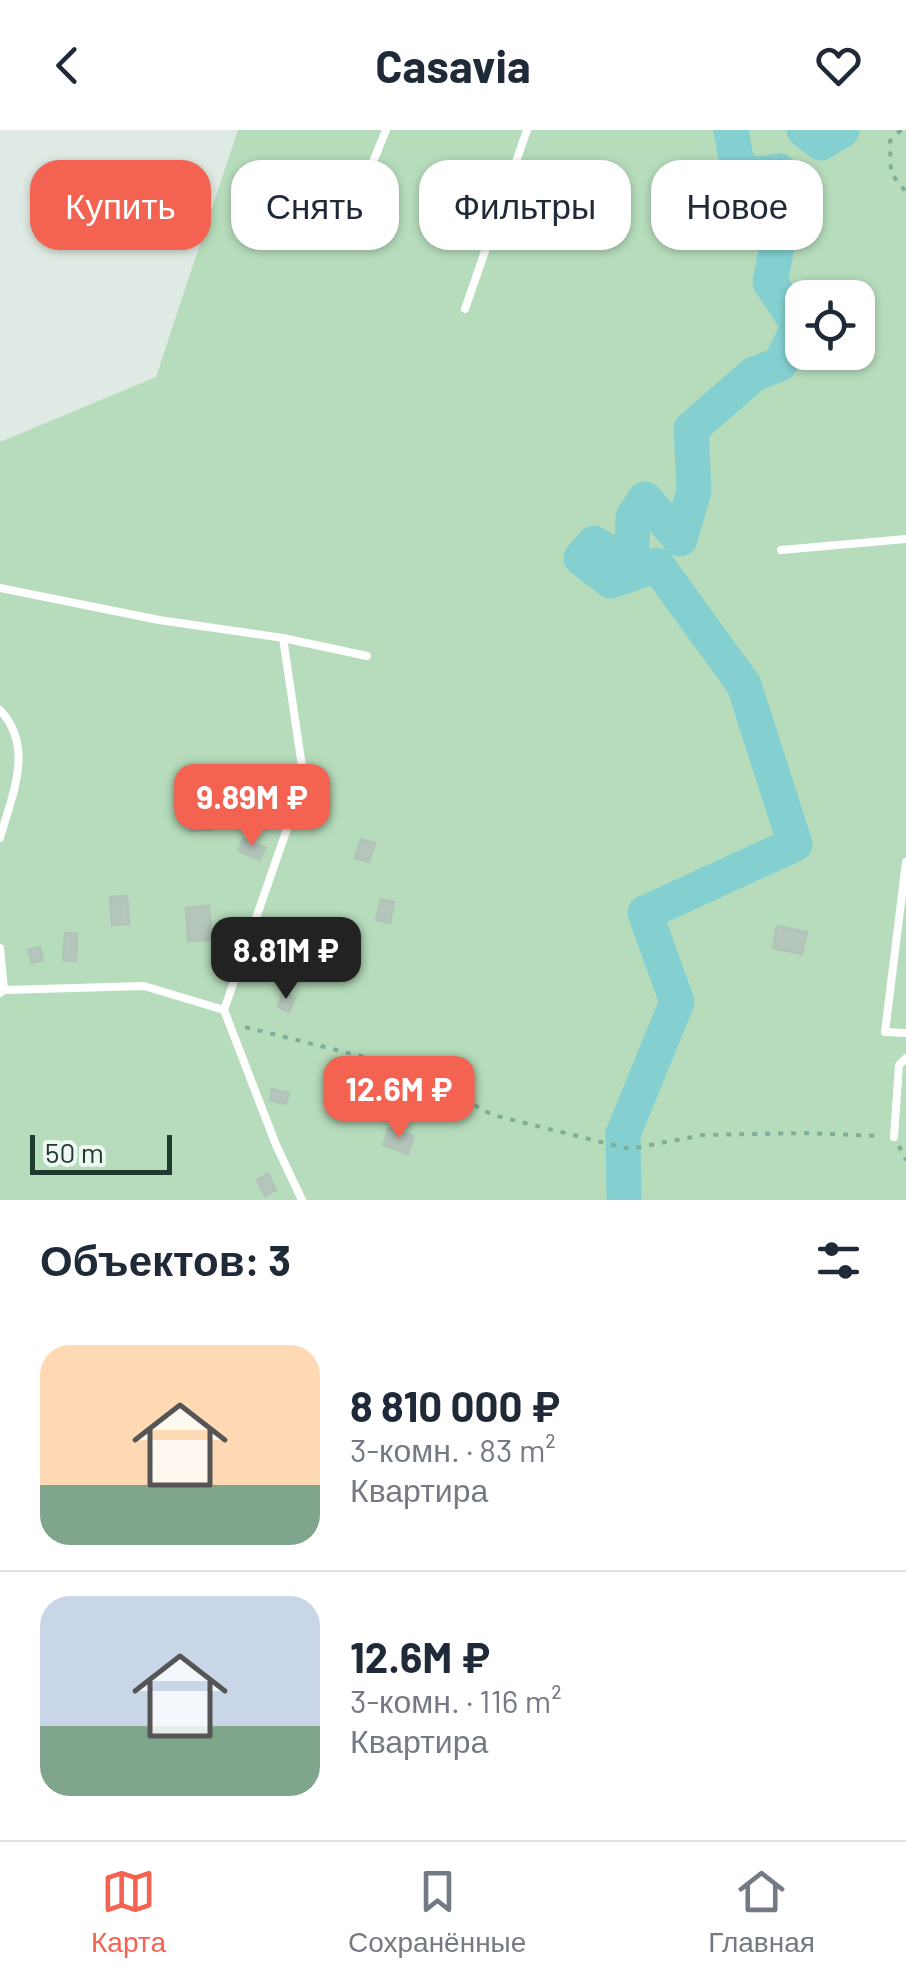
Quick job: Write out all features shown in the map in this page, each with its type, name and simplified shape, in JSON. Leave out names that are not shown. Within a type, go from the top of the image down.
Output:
[{"type":"lane","points":[[374,160],[386,130]]},
{"type":"lane","points":[[464,309],[527,130]]},
{"type":"lane","points":[[781,550],[906,539]]},
{"type":"lane","points":[[0,588],[366,656]]},
{"type":"lane","points":[[283,638],[304,780],[224,1010],[302,1200]]},
{"type":"lane","points":[[0,710],[12,723],[21,760],[0,838]]},
{"type":"lane","points":[[906,862],[884,1032],[906,1033]]},
{"type":"lane","points":[[0,948],[2,991],[144,986],[224,1010]]},
{"type":"lane","points":[[894,1137],[899,1066],[906,1058]]},
{"type":"path","points":[[901,130],[890,140],[890,173],[906,192]]},
{"type":"path","points":[[228,1023],[424,1072],[458,1085],[480,1109],[496,1116],[629,1149],[703,1135],[803,1133],[894,1137]]},
{"type":"green space","points":[[238,130],[906,130],[906,1200],[0,1200],[0,442],[156,377],[198,250],[211,250],[211,211]]},
{"type":"building","points":[[249,808],[263,810],[260,826],[246,824]]},
{"type":"building","points":[[210,814],[211,830],[190,831],[190,815]]},
{"type":"building","points":[[243,839],[265,848],[260,860],[238,851]]},
{"type":"building","points":[[361,839],[375,843],[369,862],[355,858]]},
{"type":"building","points":[[127,896],[129,924],[112,925],[110,897]]},
{"type":"building","points":[[381,899],[394,902],[390,923],[376,920]]},
{"type":"building","points":[[209,906],[212,940],[188,941],[186,908]]},
{"type":"building","points":[[777,926],[807,932],[802,954],[773,948]]},
{"type":"building","points":[[65,933],[77,934],[76,961],[63,960]]},
{"type":"building","points":[[40,947],[43,960],[32,963],[28,950]]},
{"type":"building","points":[[283,993],[295,998],[289,1012],[278,1007]]},
{"type":"building","points":[[384,1077],[404,1082],[401,1096],[380,1091]]},
{"type":"building","points":[[272,1089],[289,1093],[286,1104],[270,1100]]},
{"type":"building","points":[[389,1128],[414,1136],[408,1154],[383,1145]]},
{"type":"building","points":[[268,1174],[276,1190],[265,1196],[257,1180]]},
{"type":"waterway","points":[[624,1200],[623,1134],[677,1002],[645,913],[795,844],[744,685],[657,565],[611,581],[581,558],[594,543],[616,556],[632,551],[633,517],[645,499],[680,539],[694,491],[691,429],[754,374],[780,364],[799,326],[770,282],[790,182],[779,171],[750,175],[737,163],[731,130]]},
{"type":"waterway","points":[[804,130],[821,143],[842,130]]}]
